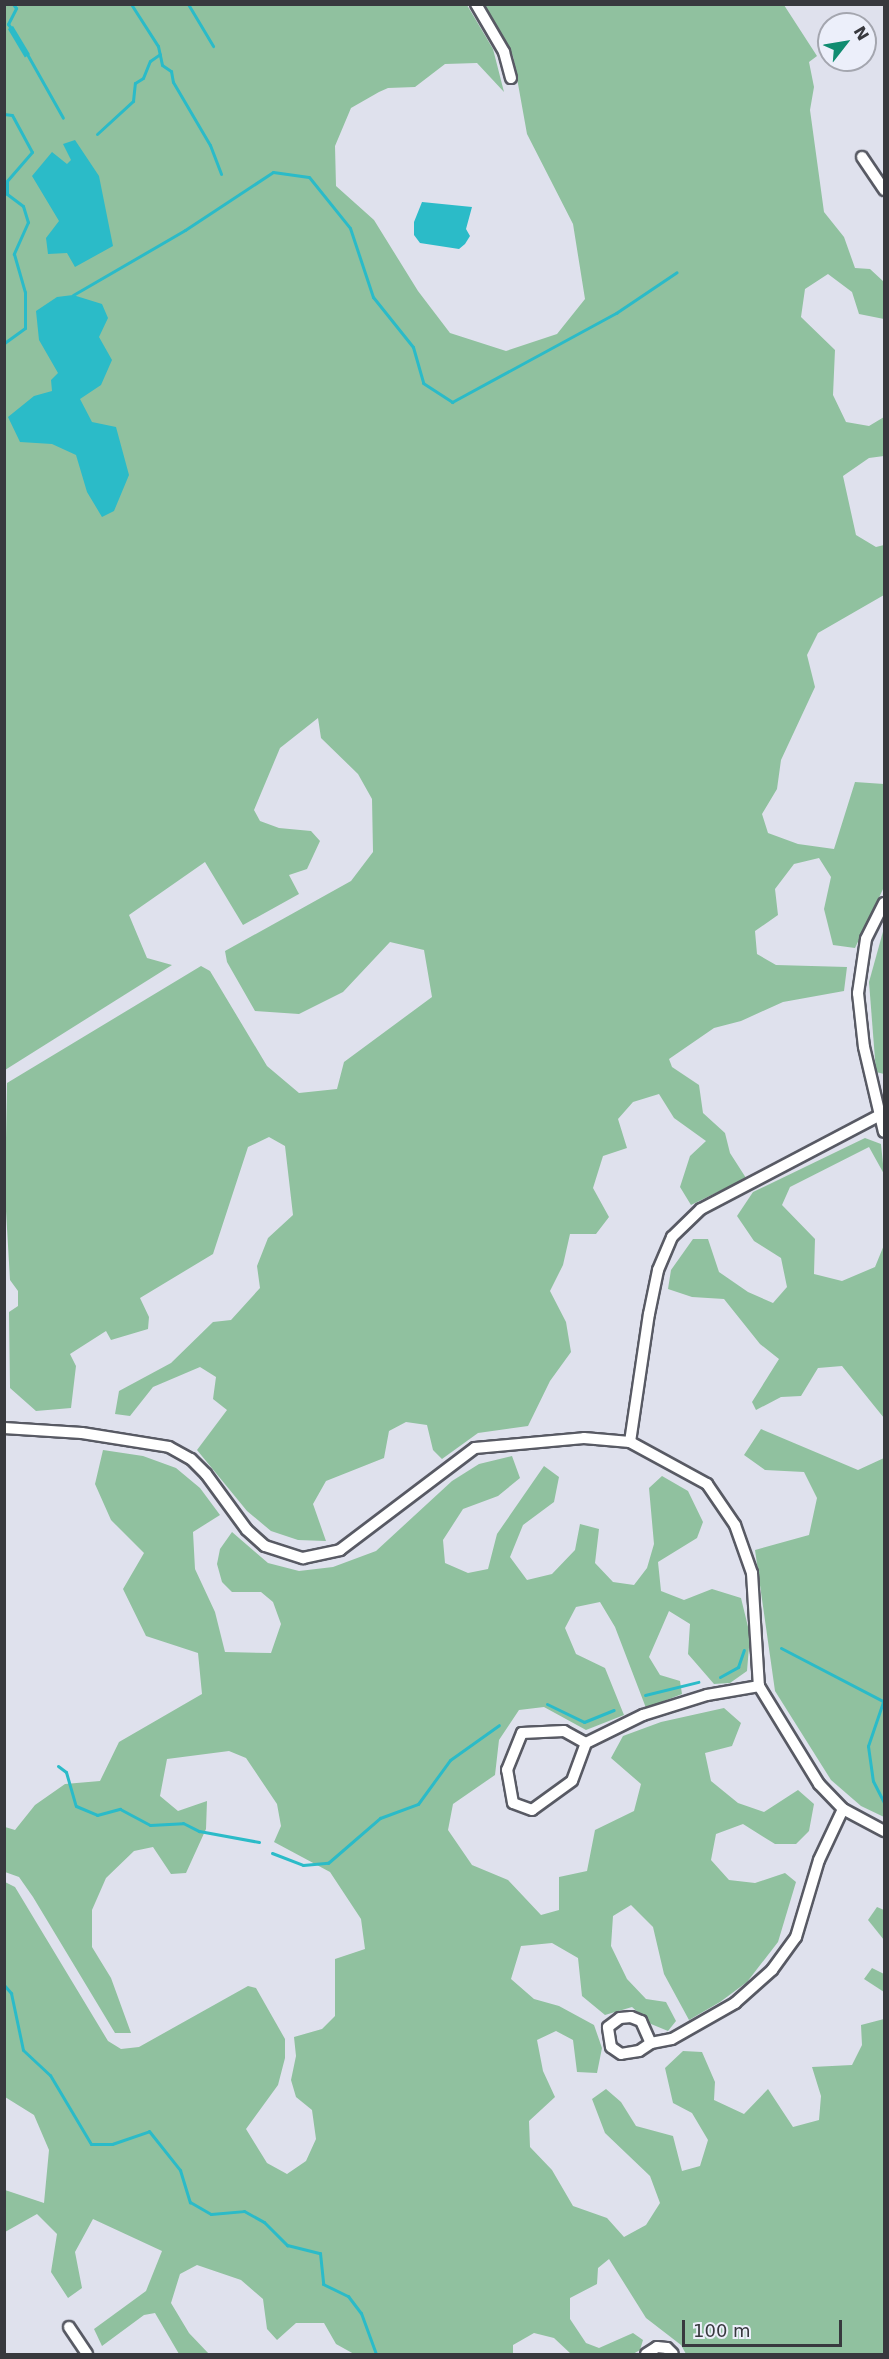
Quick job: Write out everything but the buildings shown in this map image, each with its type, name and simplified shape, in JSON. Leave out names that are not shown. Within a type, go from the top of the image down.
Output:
[{"type":"street","points":[[476,4],[504,52],[511,78]]},
{"type":"street","points":[[862,157],[885,190]]},
{"type":"street","points":[[885,903],[866,939],[859,965],[858,993],[864,1047],[878,1116],[885,1132]]},
{"type":"street","points":[[630,1442],[651,1303],[658,1270],[672,1236],[701,1209],[878,1116]]},
{"type":"street","points":[[4,1428],[82,1433],[169,1447],[191,1459],[206,1474],[247,1530],[266,1546],[303,1558],[320,1557],[356,1540],[475,1448],[584,1438],[630,1442],[707,1484],[735,1525],[752,1573],[759,1686],[819,1784],[843,1809],[885,1831]]},
{"type":"street","points":[[586,1743],[564,1731],[522,1732],[507,1770],[513,1803],[532,1810],[572,1781],[586,1743],[643,1715],[707,1695],[759,1686]]},
{"type":"street","points":[[651,2043],[672,2039],[735,2003],[772,1970],[796,1937],[819,1860],[843,1809]]},
{"type":"street","points":[[69,2326],[87,2355]]},
{"type":"street","points":[[646,2355],[657,2348],[667,2348],[673,2355]]},
{"type":"green space","points":[[4,5],[467,5],[493,49],[504,92],[477,63],[445,64],[415,87],[388,88],[379,92],[351,108],[335,146],[336,186],[374,220],[418,291],[450,333],[506,351],[557,334],[585,299],[573,224],[527,134],[513,56],[482,5],[784,5],[817,56],[809,62],[814,87],[810,110],[824,212],[844,237],[855,268],[870,269],[884,282],[884,319],[859,314],[852,292],[828,274],[805,289],[801,317],[835,350],[833,395],[846,422],[869,426],[884,417],[884,456],[869,458],[843,476],[856,535],[876,547],[884,545],[884,595],[818,633],[807,655],[815,687],[781,760],[777,789],[762,814],[768,833],[798,844],[834,849],[855,782],[884,784],[884,887],[855,948],[833,945],[824,909],[831,877],[819,858],[794,864],[775,889],[778,915],[755,931],[757,954],[776,965],[847,967],[844,991],[783,1002],[741,1021],[714,1028],[669,1059],[672,1067],[699,1085],[703,1113],[725,1133],[730,1153],[746,1178],[691,1205],[680,1187],[690,1156],[706,1141],[674,1118],[659,1094],[633,1102],[618,1119],[627,1148],[603,1156],[593,1188],[609,1217],[596,1234],[570,1234],[563,1265],[550,1291],[566,1322],[571,1352],[550,1381],[528,1426],[478,1433],[442,1459],[433,1450],[427,1425],[406,1422],[389,1431],[384,1458],[326,1481],[313,1504],[326,1541],[298,1540],[271,1531],[247,1511],[197,1450],[227,1410],[213,1399],[216,1377],[200,1367],[153,1387],[130,1416],[115,1414],[119,1391],[171,1363],[213,1322],[231,1320],[260,1288],[257,1266],[268,1238],[293,1215],[285,1146],[269,1137],[248,1147],[213,1254],[140,1298],[149,1317],[148,1329],[111,1340],[106,1331],[70,1354],[76,1366],[71,1408],[36,1411],[10,1388],[9,1312],[18,1306],[18,1291],[10,1280],[5,1194],[7,1083],[201,966],[210,971],[267,1066],[299,1093],[337,1089],[344,1062],[432,997],[424,950],[390,942],[343,992],[299,1014],[255,1011],[227,962],[225,951],[351,881],[373,852],[372,799],[358,774],[321,738],[318,718],[280,748],[254,810],[260,821],[279,828],[311,831],[320,841],[307,869],[289,875],[299,894],[243,925],[205,862],[129,915],[147,958],[172,965],[5,1070]]},
{"type":"green space","points":[[884,928],[884,1074],[876,1072],[869,982]]},
{"type":"green space","points":[[865,1138],[881,1144],[884,1174],[869,1147],[790,1187],[782,1205],[815,1239],[814,1274],[842,1281],[875,1267],[884,1245],[884,1418],[842,1366],[818,1368],[801,1396],[781,1397],[756,1410],[752,1402],[779,1359],[760,1344],[724,1299],[692,1297],[668,1289],[671,1270],[693,1239],[708,1239],[719,1272],[748,1292],[773,1303],[787,1287],[781,1258],[754,1241],[737,1216],[753,1192]]},
{"type":"green space","points":[[761,1429],[858,1470],[884,1458],[884,1817],[861,1806],[831,1780],[775,1691],[755,1550],[809,1535],[817,1498],[804,1472],[765,1470],[744,1455]]},
{"type":"green space","points":[[103,1450],[143,1456],[176,1468],[200,1488],[220,1515],[193,1532],[195,1569],[215,1612],[225,1652],[271,1653],[281,1624],[273,1602],[261,1592],[232,1592],[222,1582],[217,1564],[220,1549],[232,1532],[268,1563],[299,1571],[333,1567],[376,1551],[452,1481],[479,1464],[512,1456],[520,1478],[498,1496],[463,1509],[443,1540],[445,1563],[468,1573],[488,1569],[497,1534],[544,1466],[559,1477],[554,1502],[523,1525],[510,1557],[527,1580],[552,1574],[575,1550],[580,1524],[599,1529],[595,1563],[613,1582],[634,1585],[647,1568],[654,1544],[649,1488],[662,1476],[688,1491],[703,1522],[697,1538],[658,1562],[661,1591],[684,1600],[712,1589],[741,1598],[750,1635],[747,1671],[730,1683],[714,1684],[688,1654],[690,1624],[669,1611],[649,1657],[660,1675],[680,1681],[682,1694],[646,1708],[615,1627],[600,1602],[576,1607],[565,1628],[576,1654],[605,1668],[624,1715],[586,1730],[544,1707],[519,1710],[499,1740],[495,1775],[453,1804],[448,1830],[472,1865],[508,1880],[541,1915],[559,1910],[559,1877],[587,1871],[595,1830],[634,1811],[641,1784],[611,1758],[623,1736],[661,1722],[724,1708],[741,1723],[732,1746],[705,1753],[711,1781],[738,1803],[764,1812],[798,1790],[814,1804],[809,1831],[796,1844],[775,1844],[743,1824],[716,1834],[711,1860],[729,1880],[755,1883],[785,1873],[796,1882],[778,1942],[747,1982],[720,2002],[689,2020],[664,1974],[653,1927],[631,1905],[613,1916],[611,1946],[627,1979],[646,1999],[666,2002],[676,2021],[668,2031],[651,2024],[632,2007],[605,2015],[582,1996],[578,1958],[552,1943],[521,1946],[511,1979],[534,1999],[559,2006],[594,2025],[602,2048],[597,2073],[577,2072],[573,2040],[556,2031],[537,2040],[543,2071],[555,2097],[529,2121],[530,2147],[552,2170],[573,2206],[607,2218],[624,2237],[646,2225],[660,2203],[650,2176],[605,2133],[592,2099],[606,2089],[621,2102],[636,2126],[673,2136],[682,2171],[700,2166],[708,2140],[692,2113],[673,2103],[665,2068],[683,2051],[702,2052],[715,2082],[714,2100],[744,2114],[768,2089],[793,2127],[819,2120],[821,2096],[812,2067],[852,2065],[862,2045],[861,2025],[884,2019],[884,2354],[686,2354],[681,2345],[646,2318],[609,2259],[598,2268],[597,2284],[570,2298],[570,2319],[586,2343],[599,2348],[633,2333],[643,2340],[640,2350],[633,2354],[571,2354],[554,2338],[534,2333],[513,2345],[513,2354],[354,2354],[336,2344],[324,2323],[296,2323],[277,2340],[267,2329],[263,2299],[241,2280],[197,2265],[180,2274],[171,2303],[189,2333],[209,2354],[179,2354],[155,2313],[144,2315],[102,2346],[94,2329],[146,2291],[162,2251],[93,2219],[75,2252],[82,2288],[68,2298],[51,2272],[57,2234],[37,2214],[5,2232],[5,2190],[44,2203],[49,2150],[34,2115],[5,2097],[5,1882],[15,1887],[108,2041],[121,2049],[139,2047],[248,1986],[256,1988],[285,2039],[285,2058],[278,2085],[246,2129],[267,2163],[287,2174],[306,2161],[316,2139],[312,2110],[296,2097],[291,2080],[296,2056],[294,2037],[322,2029],[335,2016],[335,1959],[365,1949],[361,1919],[330,1872],[274,1842],[281,1826],[277,1804],[246,1758],[229,1751],[167,1759],[160,1796],[178,1811],[207,1801],[206,1829],[186,1873],[171,1874],[153,1847],[134,1851],[106,1878],[92,1910],[92,1947],[111,1978],[131,2033],[115,2033],[33,1897],[19,1877],[5,1872],[5,1827],[15,1830],[35,1805],[65,1784],[100,1781],[119,1742],[202,1694],[198,1653],[146,1636],[123,1589],[144,1553],[111,1520],[95,1484]]},
{"type":"green space","points":[[877,1907],[884,1910],[884,1940],[868,1920]]},
{"type":"green space","points":[[872,1968],[884,1974],[884,1992],[864,1979]]},
{"type":"water","points":[[13,26],[30,54],[25,57],[8,29]]},
{"type":"water","points":[[75,140],[99,176],[113,246],[75,267],[67,253],[48,254],[46,238],[59,221],[32,176],[52,152],[67,164],[71,160],[63,144]]},
{"type":"water","points":[[422,202],[472,207],[466,229],[470,236],[465,244],[459,249],[420,243],[414,235],[414,222]]},
{"type":"water","points":[[73,295],[102,304],[108,318],[99,337],[112,360],[101,385],[80,399],[92,422],[116,427],[129,475],[114,511],[102,517],[87,492],[76,455],[52,444],[20,442],[8,417],[34,396],[52,391],[51,380],[58,373],[39,340],[36,311],[57,297]]},
{"type":"waterway","points":[[11,28],[8,24],[16,8],[13,4]]},
{"type":"waterway","points":[[131,4],[158,46],[162,65],[171,71],[173,82],[210,145],[221,174]]},
{"type":"waterway","points":[[188,4],[213,46]]},
{"type":"waterway","points":[[27,54],[63,118]]},
{"type":"waterway","points":[[97,134],[133,101],[135,83],[143,78],[150,61],[160,54]]},
{"type":"waterway","points":[[4,114],[12,115],[32,152],[7,181],[7,194],[23,206],[28,222],[14,254],[25,292],[25,328],[4,343]]},
{"type":"waterway","points":[[73,295],[185,230],[273,172],[309,177],[350,228],[373,297],[413,347],[423,383],[452,402],[616,313],[677,272]]},
{"type":"waterway","points":[[781,1648],[883,1701]]},
{"type":"waterway","points":[[720,1677],[738,1667],[744,1650]]},
{"type":"waterway","points":[[645,1695],[698,1682]]},
{"type":"waterway","points":[[884,1699],[868,1746],[873,1781],[884,1803]]},
{"type":"waterway","points":[[547,1704],[584,1722],[614,1710]]},
{"type":"waterway","points":[[272,1853],[303,1865],[328,1863],[380,1818],[418,1804],[450,1760],[499,1725]]},
{"type":"waterway","points":[[58,1766],[66,1772],[76,1806],[97,1815],[120,1809],[150,1825],[183,1823],[199,1831],[259,1842]]},
{"type":"waterway","points":[[4,1985],[11,1993],[23,2050],[50,2075],[91,2144],[112,2144],[149,2131],[180,2170],[190,2202],[211,2214],[244,2211],[264,2222],[287,2245],[320,2253],[323,2284],[348,2296],[361,2313],[376,2354]]}]
